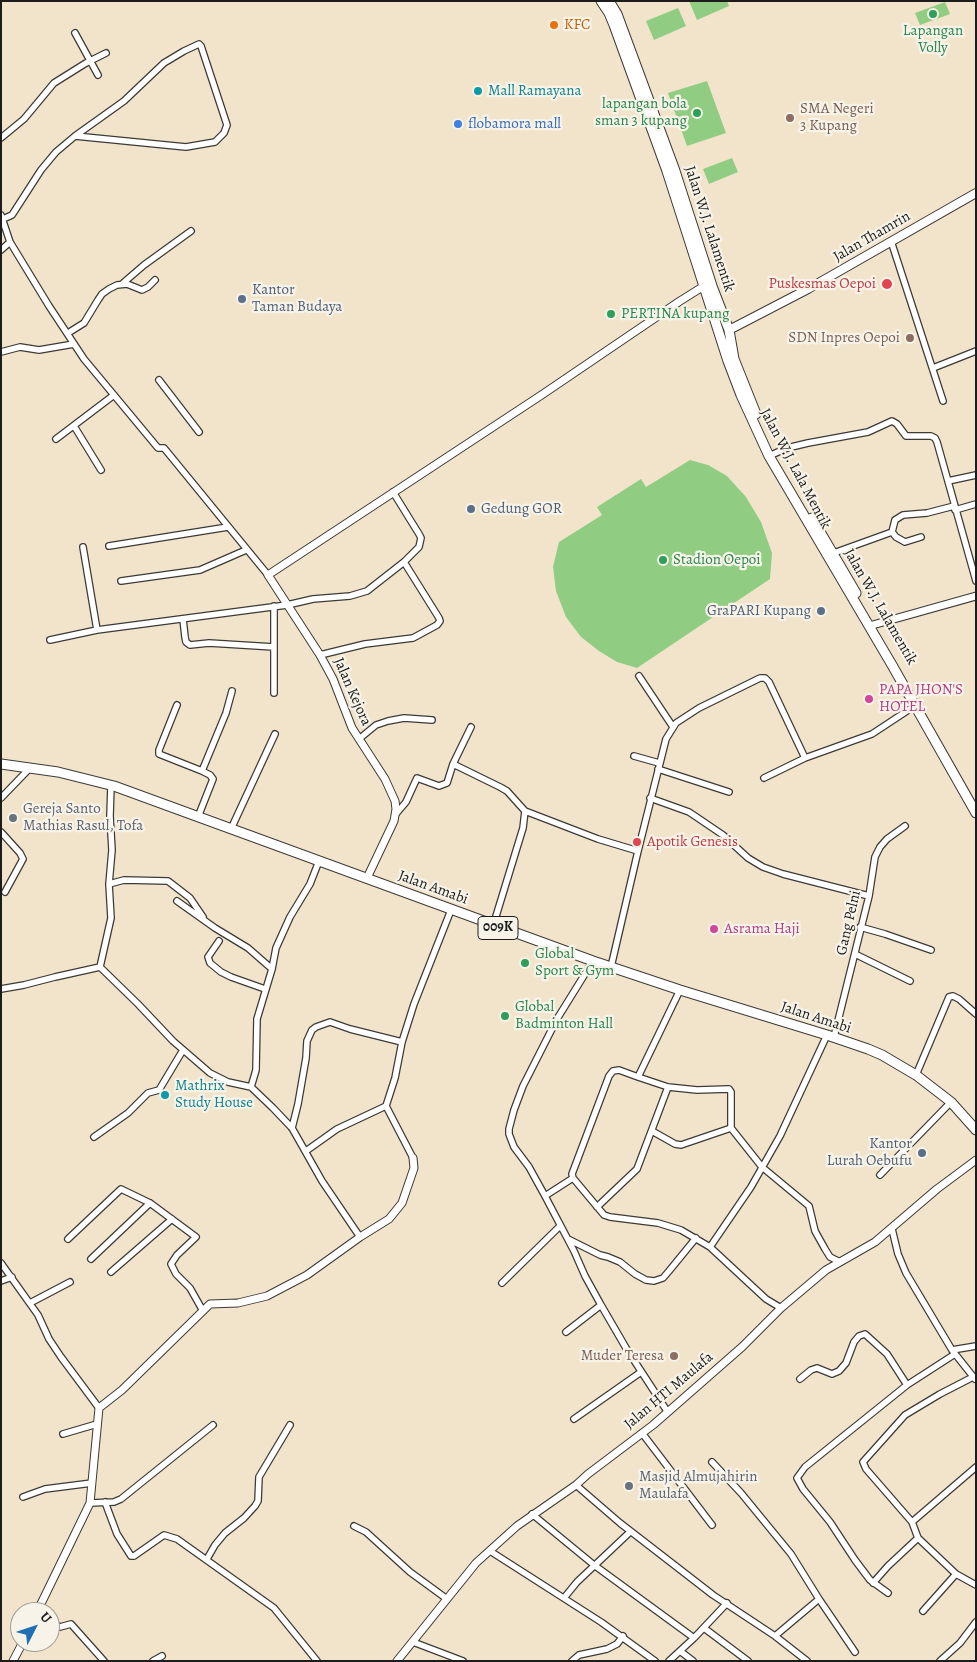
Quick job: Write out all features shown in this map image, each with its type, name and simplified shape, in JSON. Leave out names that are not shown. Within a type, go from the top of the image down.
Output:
[{"type":"main road","name":"Jalan W.J. Lala Mentik","points":[[601,1],[614,24],[724,331],[728,361],[741,395],[772,455],[917,704],[976,813]]},
{"type":"main road","name":"Jalan W.J. Lalamentik","points":[[608,1],[617,14],[674,168],[708,286]]},
{"type":"main road","name":"Jalan Thamrin","points":[[724,331],[808,289],[976,193]]},
{"type":"main road","points":[[917,704],[976,804]]},
{"type":"main road","name":"Jalan Amabi","points":[[1,764],[58,772],[111,784],[594,962],[830,1036],[882,1055],[916,1075],[951,1102],[976,1130]]},
{"type":"street","points":[[75,33],[98,75]]},
{"type":"street","points":[[75,136],[186,147],[215,142],[224,133],[227,125],[201,46],[199,44],[164,63],[124,100],[75,136],[56,152],[41,170],[12,215],[2,217],[10,242],[37,288],[74,344],[158,448],[164,448],[268,575],[708,286]]},
{"type":"street","points":[[1,138],[24,119],[54,83],[106,53]]},
{"type":"street","points":[[68,333],[84,323],[102,294],[122,284],[190,231]]},
{"type":"street","points":[[1,250],[10,242]]},
{"type":"street","points":[[891,242],[943,402]]},
{"type":"street","points":[[122,284],[142,290],[148,288],[155,280]]},
{"type":"street","points":[[1,352],[20,347],[39,350],[74,344]]},
{"type":"street","points":[[933,368],[975,354]]},
{"type":"street","points":[[158,380],[199,432]]},
{"type":"street","points":[[56,439],[114,395]]},
{"type":"street","points":[[772,455],[808,443],[868,432],[892,421],[897,424],[906,436],[931,436],[935,438],[976,581]]},
{"type":"street","points":[[74,426],[101,470]]},
{"type":"street","points":[[948,481],[976,475]]},
{"type":"street","points":[[50,640],[97,630],[287,605],[314,599],[350,596],[367,591],[404,562],[419,547],[420,538],[393,492]]},
{"type":"street","points":[[892,532],[896,520],[903,515],[927,513],[976,504]]},
{"type":"street","points":[[109,546],[228,527]]},
{"type":"street","points":[[830,555],[892,532]]},
{"type":"street","points":[[892,532],[896,537],[906,542],[921,537]]},
{"type":"street","points":[[83,547],[97,630]]},
{"type":"street","points":[[121,581],[200,570],[246,550]]},
{"type":"street","points":[[320,655],[365,644],[413,638],[437,625],[440,621],[439,618],[404,562]]},
{"type":"street","name":"Jalan Kejora","points":[[268,575],[320,655],[333,679],[352,728],[392,793],[396,815]]},
{"type":"street","points":[[871,625],[976,596]]},
{"type":"street","points":[[274,606],[274,693]]},
{"type":"street","points":[[182,620],[186,642],[190,645],[209,643],[274,647]]},
{"type":"street","points":[[639,676],[673,727]]},
{"type":"street","points":[[611,967],[658,766],[666,739],[679,720],[714,700],[760,678],[765,678],[769,682],[805,758]]},
{"type":"street","points":[[202,771],[230,703],[232,691]]},
{"type":"street","points":[[764,778],[805,758],[872,734],[917,704]]},
{"type":"street","points":[[177,705],[159,754],[210,775],[212,779],[198,817]]},
{"type":"street","points":[[359,740],[376,725],[388,721],[404,718],[432,720]]},
{"type":"street","points":[[367,878],[396,815],[406,802],[417,778],[439,786],[445,784],[471,727]]},
{"type":"street","points":[[231,829],[275,734]]},
{"type":"street","points":[[634,756],[729,792]]},
{"type":"street","points":[[453,764],[507,791],[525,811],[598,839],[638,851]]},
{"type":"street","points":[[1,798],[29,769]]},
{"type":"street","points":[[100,967],[111,918],[109,884],[112,850],[111,784]]},
{"type":"street","points":[[650,798],[686,810],[723,835],[748,858],[764,867],[783,874],[869,896]]},
{"type":"street","points":[[493,926],[523,828],[525,811]]},
{"type":"street","name":"Gang Pelni","points":[[710,1247],[751,1187],[780,1136],[830,1036],[855,954],[869,896],[875,857],[887,839],[905,826]]},
{"type":"street","points":[[1,832],[23,859],[5,892]]},
{"type":"street","points":[[251,1087],[256,1070],[257,1019],[272,969],[276,948],[290,917],[310,884],[319,861]]},
{"type":"street","points":[[109,884],[124,880],[168,881],[190,898],[206,921]]},
{"type":"street","points":[[177,901],[248,948],[272,969]]},
{"type":"street","points":[[306,1151],[336,1129],[386,1106],[396,1078],[402,1042],[414,1004],[451,910]]},
{"type":"street","points":[[860,927],[931,950]]},
{"type":"street","points":[[219,941],[208,957],[210,963],[221,972],[265,990]]},
{"type":"street","points":[[855,954],[910,981]]},
{"type":"street","points":[[594,962],[570,997],[541,1050],[523,1086],[508,1129],[514,1147],[529,1167],[546,1196],[601,1305],[667,1411]]},
{"type":"street","points":[[1,989],[24,986],[100,967]]},
{"type":"street","points":[[100,967],[183,1050],[216,1078],[251,1087],[292,1128],[322,1181],[360,1237]]},
{"type":"street","points":[[638,1077],[680,990]]},
{"type":"street","points":[[916,1075],[949,997],[952,996],[959,999],[976,1014]]},
{"type":"street","points":[[292,1128],[306,1058],[307,1041],[312,1030],[330,1022],[402,1042]]},
{"type":"street","points":[[94,1137],[128,1113],[148,1093],[159,1090],[183,1050]]},
{"type":"street","points":[[546,1196],[573,1178],[609,1076],[613,1071],[618,1070],[668,1088],[697,1090],[728,1089],[731,1092],[731,1128],[762,1167],[810,1206],[815,1231],[830,1257],[840,1262]]},
{"type":"street","points":[[597,1207],[637,1169],[668,1088]]},
{"type":"street","points":[[880,1176],[951,1102]]},
{"type":"street","points":[[42,1602],[90,1503],[99,1408],[129,1383],[210,1304],[238,1303],[267,1296],[306,1275],[389,1219],[402,1203],[414,1168],[413,1158],[386,1106]]},
{"type":"street","points":[[652,1131],[675,1144],[681,1145],[731,1128]]},
{"type":"street","name":"Jalan HTI Maulafa","points":[[397,1661],[476,1564],[532,1514],[576,1485],[642,1433],[742,1347],[781,1308],[826,1270],[875,1242],[937,1189],[976,1160]]},
{"type":"street","points":[[573,1178],[602,1214],[610,1217],[658,1222],[681,1230],[710,1247],[766,1299],[781,1308]]},
{"type":"street","points":[[68,1239],[121,1189],[150,1203],[196,1237],[177,1255],[171,1264],[176,1274],[190,1288],[203,1311]]},
{"type":"street","points":[[91,1259],[150,1203]]},
{"type":"street","points":[[111,1272],[172,1220]]},
{"type":"street","points":[[502,1282],[560,1226]]},
{"type":"street","points":[[892,1229],[898,1254],[906,1273],[954,1352],[975,1378],[940,1394],[900,1419],[863,1462],[866,1470],[912,1522],[918,1538],[956,1574],[976,1585]]},
{"type":"street","points":[[568,1239],[600,1255],[620,1262],[640,1277],[654,1281],[663,1278],[696,1238]]},
{"type":"street","points":[[1,1262],[38,1316],[49,1339],[99,1408]]},
{"type":"street","points":[[1,1281],[12,1277]]},
{"type":"street","points":[[30,1304],[70,1282]]},
{"type":"street","points":[[566,1332],[601,1305]]},
{"type":"street","points":[[800,1379],[811,1370],[817,1368],[832,1374],[839,1372],[846,1363],[854,1342],[859,1336],[865,1334],[887,1354],[907,1385]]},
{"type":"street","points":[[888,1593],[873,1583],[830,1522],[803,1489],[797,1478],[805,1468],[907,1385],[954,1352],[976,1346]]},
{"type":"street","points":[[574,1419],[642,1372]]},
{"type":"street","points":[[63,1434],[97,1424]]},
{"type":"street","points":[[90,1503],[114,1502],[121,1499],[213,1425]]},
{"type":"street","points":[[207,1559],[225,1533],[244,1518],[255,1506],[258,1501],[259,1477],[290,1425]]},
{"type":"street","points":[[642,1433],[712,1525]]},
{"type":"street","points":[[712,1462],[741,1493],[791,1554],[818,1599],[855,1652]]},
{"type":"street","points":[[912,1522],[976,1467]]},
{"type":"street","points":[[23,1497],[44,1490],[92,1483]]},
{"type":"street","points":[[576,1485],[630,1532],[807,1661]]},
{"type":"street","points":[[105,1502],[117,1534],[132,1556],[164,1535],[177,1539],[274,1608],[317,1661]]},
{"type":"street","points":[[532,1514],[594,1565],[694,1638]]},
{"type":"street","points":[[354,1526],[366,1532],[410,1572],[447,1599]]},
{"type":"street","points":[[564,1598],[576,1582],[630,1532]]},
{"type":"street","points":[[873,1583],[918,1538]]},
{"type":"street","points":[[490,1551],[622,1636],[655,1661]]},
{"type":"street","points":[[924,1611],[956,1574]]},
{"type":"street","points":[[775,1636],[818,1599]]},
{"type":"street","points":[[668,1661],[694,1638],[727,1603]]},
{"type":"street","points":[[940,1661],[960,1643],[976,1622]]},
{"type":"street","points":[[60,1627],[69,1624],[73,1626],[104,1661]]},
{"type":"street","points":[[704,1628],[748,1661]]},
{"type":"street","points":[[572,1661],[579,1655],[616,1644],[622,1636]]},
{"type":"street","points":[[413,1642],[463,1661]]},
{"type":"street","points":[[680,1651],[693,1661]]},
{"type":"street","points":[[153,1661],[162,1656]]},
{"type":"green space","points":[[689,1],[727,1],[729,6],[697,20]]},
{"type":"green space","name":"Lapangan Volly","points":[[945,2],[950,14],[920,25],[915,13]]},
{"type":"green space","points":[[678,8],[686,26],[654,40],[646,21]]},
{"type":"green space","name":"lapangan bola sman 3 kupang","points":[[707,81],[726,133],[687,146],[668,93]]},
{"type":"green space","points":[[732,158],[738,172],[709,184],[703,169]]},
{"type":"green space","name":"Stadion Oepoi","points":[[690,460],[708,465],[727,476],[746,497],[761,522],[772,553],[770,579],[637,668],[617,662],[581,637],[566,617],[556,591],[553,567],[559,542],[602,515],[597,507],[641,479],[646,487]]},
{"type":"place","name":"Lapangan Volly","points":[[933,14]]},
{"type":"place","name":"KFC","points":[[554,25]]},
{"type":"place","name":"Mall Ramayana","points":[[478,91]]},
{"type":"place","name":"lapangan bola sman 3 kupang","points":[[697,113]]},
{"type":"place","name":"SMA Negeri 3 Kupang","points":[[790,118]]},
{"type":"place","name":"flobamora mall","points":[[458,124]]},
{"type":"place","name":"Puskesmas Oepoi","points":[[887,284]]},
{"type":"place","name":"Kantor Taman Budaya","points":[[242,299]]},
{"type":"place","name":"PERTINA kupang","points":[[611,314]]},
{"type":"place","name":"SDN Inpres Oepoi","points":[[910,338]]},
{"type":"place","name":"Gedung GOR","points":[[471,509]]},
{"type":"place","name":"Stadion Oepoi","points":[[663,560]]},
{"type":"place","name":"GraPARI Kupang","points":[[821,611]]},
{"type":"place","name":"PAPA JHON'S HOTEL","points":[[869,699]]},
{"type":"place","name":"Gereja Santo Mathias Rasul, Tofa","points":[[13,818]]},
{"type":"place","name":"Apotik Genesis","points":[[637,842]]},
{"type":"place","name":"Asrama Haji","points":[[714,929]]},
{"type":"place","name":"Global Sport & Gym","points":[[525,963]]},
{"type":"place","name":"Global Badminton Hall","points":[[505,1016]]},
{"type":"place","name":"Mathrix Study House","points":[[165,1095]]},
{"type":"place","name":"Kantor Lurah Oebufu","points":[[922,1153]]},
{"type":"place","name":"Muder Teresa","points":[[674,1356]]},
{"type":"place","name":"Masjid Almujahirin Maulafa","points":[[629,1486]]}]
